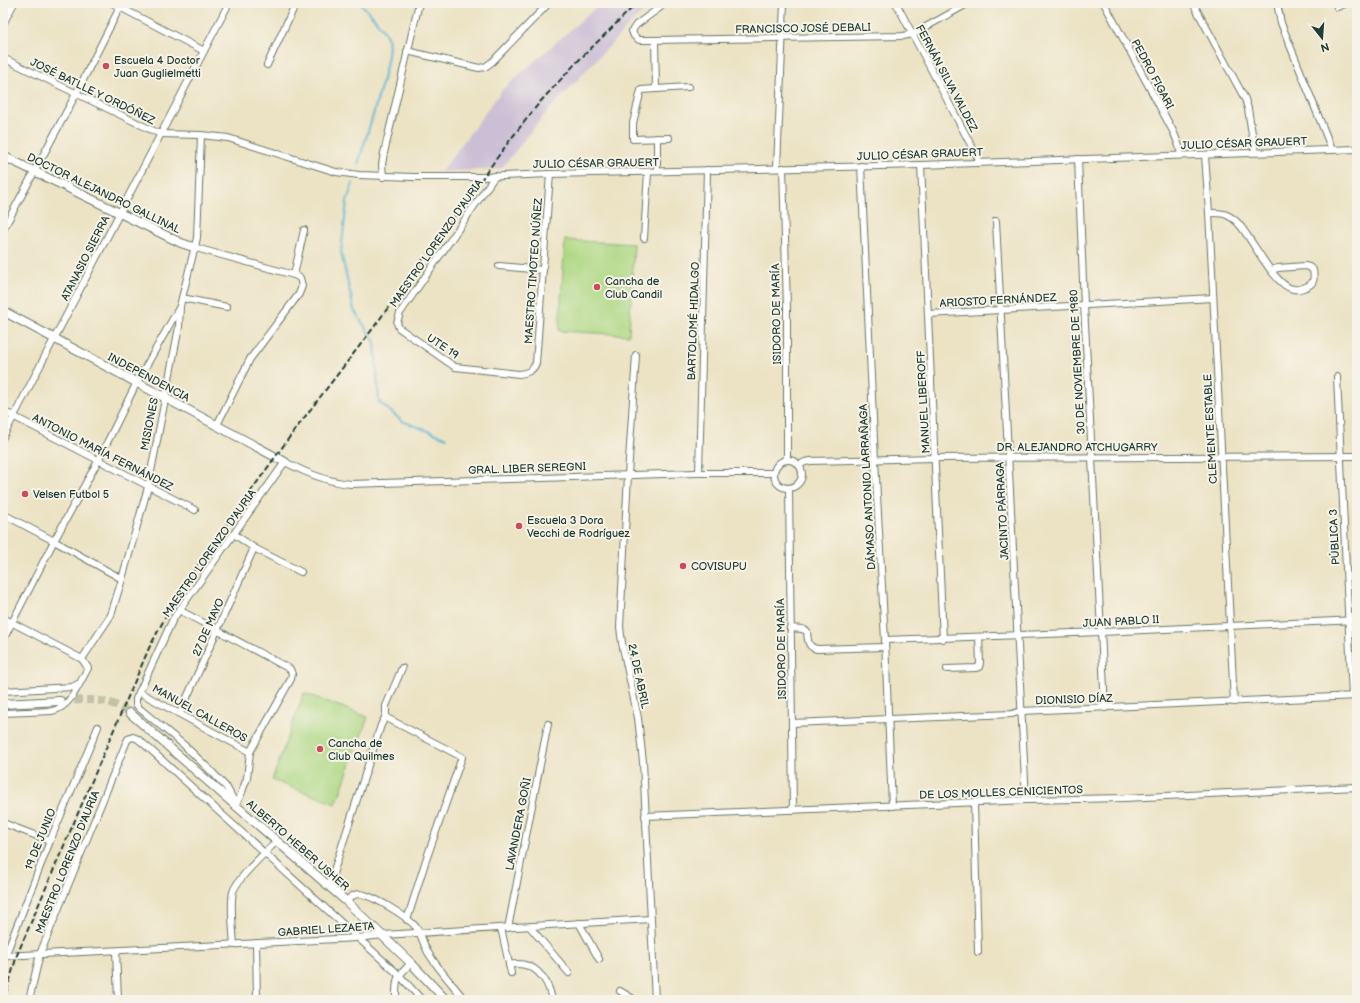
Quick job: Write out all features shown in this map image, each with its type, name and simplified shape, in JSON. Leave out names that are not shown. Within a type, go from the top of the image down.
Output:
[{"type":"street","points":[[3,24],[14,3]]},
{"type":"street","points":[[112,3],[121,5],[204,51]]},
{"type":"street","name":"ATANASIO SIERRA","points":[[3,437],[229,3]]},
{"type":"street","points":[[267,65],[296,3]]},
{"type":"street","points":[[383,177],[382,165],[384,153],[419,3]]},
{"type":"street","points":[[407,51],[479,68],[485,67],[492,62],[549,3]]},
{"type":"street","name":"FRANCISCO JOSÉ DEBALI","points":[[666,3],[636,25],[632,31],[634,36],[640,40],[903,36],[913,34],[969,3]]},
{"type":"street","name":"ISIDORO DE MARÍA","points":[[784,3],[780,168],[787,308],[787,460]]},
{"type":"street","name":"FERNÁN SILVA VALDEZ","points":[[896,3],[980,162]]},
{"type":"street","name":"PEDRO FIGARI","points":[[1104,3],[1174,133],[1181,155]]},
{"type":"street","points":[[1193,3],[1245,99],[1255,152]]},
{"type":"street","points":[[1277,3],[1282,28],[1332,150]]},
{"type":"street","points":[[1337,7],[1348,3]]},
{"type":"street","points":[[3,230],[76,94],[121,5]]},
{"type":"street","points":[[655,40],[656,90]]},
{"type":"street","name":"JOSÉ BATLLE Y ORDÓÑEZ","points":[[3,58],[160,134],[218,136],[239,141],[336,172],[383,177],[483,177]]},
{"type":"street","points":[[669,138],[633,139],[633,123],[641,90],[688,87]]},
{"type":"street","name":"MISIONES","points":[[82,659],[111,615],[148,487],[179,327],[180,306],[196,248],[198,232],[201,135]]},
{"type":"street","points":[[657,138],[657,172]]},
{"type":"street","name":"JULIO CÉSAR GRAUERT","points":[[483,177],[920,165],[1357,149]]},
{"type":"street","name":"CLEMENTE ESTABLE","points":[[1205,155],[1234,702]]},
{"type":"street","name":"DOCTOR ALEJANDRO GALLINAL","points":[[3,156],[181,243],[196,248]]},
{"type":"street","name":"30 DE NOVIEMBRE DE 1980","points":[[1078,159],[1084,306],[1106,708]]},
{"type":"street","name":"MANUEL LIBEROFF","points":[[920,165],[943,638]]},
{"type":"street","name":"DÁMASO ANTONIO LARRAÑAGA","points":[[861,166],[892,806]]},
{"type":"street","name":"BARTOLOMÉ HIDALGO","points":[[699,473],[707,170]]},
{"type":"street","points":[[644,238],[648,172]]},
{"type":"street","name":"MAESTRO TIMOTEO NÚÑEZ","points":[[532,370],[536,357],[550,174]]},
{"type":"street","name":"MAESTRO LORENZO D'AURIA","points":[[397,323],[400,313],[495,176]]},
{"type":"street","points":[[1209,213],[1222,213],[1228,215],[1238,223],[1263,261],[1271,270],[1288,288],[1293,289],[1308,286],[1312,284],[1314,280],[1313,270],[1309,267],[1278,268],[1271,270]]},
{"type":"street","name":"JACINTO PÁRRAGA","points":[[996,221],[1026,800]]},
{"type":"street","points":[[294,275],[304,230]]},
{"type":"street","points":[[196,248],[294,275],[300,278],[302,286],[299,294],[250,359],[216,425]]},
{"type":"street","points":[[499,266],[543,270]]},
{"type":"street","points":[[182,298],[227,307]]},
{"type":"street","name":"ARIOSTO FERNÁNDEZ","points":[[928,314],[1213,298]]},
{"type":"street","points":[[3,640],[54,541],[98,461],[137,382],[180,306]]},
{"type":"street","name":"INDEPENDENCIA","points":[[3,311],[285,462]]},
{"type":"street","name":"UTE 19","points":[[397,323],[399,328],[455,367],[514,374],[532,370]]},
{"type":"street","name":"24 DE ABRIL","points":[[636,356],[620,627],[640,732],[643,762],[655,1000]]},
{"type":"street","name":"PÚBLICA 3","points":[[1336,377],[1348,620],[1354,696]]},
{"type":"street","name":"ANTONIO MARÍA FERNÁNDEZ","points":[[3,411],[195,510]]},
{"type":"street","name":"DR. ALEJANDRO ATCHUGARRY","points":[[799,465],[811,461],[935,458],[1357,456]]},
{"type":"street","points":[[787,460],[793,461],[799,465],[802,472],[801,479],[796,485],[789,488],[779,485],[775,480],[774,473],[779,463],[787,460]]},
{"type":"street","name":"GRAL. LIBER SEREGNI","points":[[285,462],[324,479],[351,484],[699,473],[774,473]]},
{"type":"street","name":"MAESTRO LORENZO D'AURIA","points":[[139,692],[173,619],[285,462]]},
{"type":"street","name":"ISIDORO DE MARÍA","points":[[789,488],[793,810]]},
{"type":"street","points":[[3,514],[122,579]]},
{"type":"street","points":[[234,534],[254,548],[301,572]]},
{"type":"street","name":"27 DE MAYO","points":[[180,713],[254,548]]},
{"type":"street","points":[[179,610],[290,669],[292,674],[291,679],[250,752],[247,778],[236,805]]},
{"type":"street","points":[[3,618],[82,659],[88,668],[75,692],[59,709],[52,711],[3,713]]},
{"type":"street","name":"JUAN PABLO II","points":[[790,628],[807,631],[808,643],[812,648],[817,649],[943,638],[1018,636],[1357,620]]},
{"type":"street","points":[[947,669],[979,667],[979,637]]},
{"type":"street","points":[[329,886],[381,725],[385,717],[386,706],[402,668]]},
{"type":"street","points":[[3,691],[72,686],[78,684]]},
{"type":"street","points":[[139,692],[136,699],[136,704],[139,708],[184,745],[213,773],[227,788],[236,805]]},
{"type":"street","name":"MANUEL CALLEROS","points":[[139,692],[250,752]]},
{"type":"street","name":"DIONISIO DÍAZ","points":[[792,723],[1012,714],[1022,711],[1354,696]]},
{"type":"street","points":[[3,704],[60,701]]},
{"type":"street","name":"ALBERTO HEBER USHER","points":[[130,713],[346,901],[383,935],[446,1000]]},
{"type":"street","points":[[385,717],[462,757],[407,920]]},
{"type":"street","name":"LAVANDERA GOÑI","points":[[508,928],[548,724]]},
{"type":"street","name":"19 DE JUNIO","points":[[3,958],[98,727]]},
{"type":"street","name":"MAESTRO LORENZO D'AURIA","points":[[29,1000],[40,954],[128,739],[133,737],[138,739],[152,750],[266,853]]},
{"type":"street","name":"DE LOS MOLLES CENICIENTOS","points":[[645,816],[1026,800],[1124,798],[1357,787]]},
{"type":"street","points":[[974,803],[978,952]]},
{"type":"street","points":[[3,823],[50,842]]},
{"type":"street","points":[[234,945],[233,892],[240,879],[277,841]]},
{"type":"street","points":[[266,853],[398,975],[422,1000]]},
{"type":"street","points":[[346,901],[354,895],[360,894],[370,897],[385,904],[413,924],[420,933],[423,943],[434,962],[465,1000]]},
{"type":"street","name":"GABRIEL LEZAETA","points":[[3,958],[40,954],[256,944],[651,919]]},
{"type":"street","points":[[580,923],[599,959]]},
{"type":"street","points":[[530,926],[569,973]]},
{"type":"street","points":[[501,928],[510,973]]},
{"type":"street","points":[[256,944],[257,1000]]},
{"type":"street","points":[[116,951],[118,1000]]},
{"type":"street","points":[[396,1000],[396,982],[398,975],[411,963]]},
{"type":"street","points":[[509,965],[522,964],[536,970],[545,983],[552,1000]]},
{"type":"street","points":[[620,991],[635,1000]]},
{"type":"shaded area","points":[[601,3],[653,3],[632,22],[545,114],[501,169],[441,172],[503,89]]},
{"type":"green space","name":"Cancha de Club Candil","points":[[565,240],[634,244],[629,335],[559,331]]},
{"type":"green space","name":"Cancha de Club Quilmes","points":[[304,693],[368,717],[336,804],[272,780]]},
{"type":"waterway","points":[[358,164],[383,80],[389,48],[388,39],[383,30],[360,3]]},
{"type":"waterway","points":[[353,183],[347,201],[341,252],[354,310],[375,342],[379,402],[402,421],[447,438]]},
{"type":"tunnel","points":[[62,701],[90,700],[106,702],[114,704],[130,713]]},
{"type":"railway","points":[[4,1000],[17,955],[149,648],[174,601],[204,556],[294,431],[374,327],[510,140],[540,102],[576,63],[637,3]]},
{"type":"place","name":"Escuela 4 Doctor Juan Guglielmetti","points":[[106,66]]},
{"type":"place","name":"Cancha de Club Candil","points":[[597,287]]},
{"type":"place","name":"Velsen Futbol 5","points":[[25,494]]},
{"type":"place","name":"Escuela 3 Dora Vecchi de Rodríguez","points":[[519,526]]},
{"type":"place","name":"COVISUPU","points":[[683,566]]},
{"type":"place","name":"Cancha de Club Quilmes","points":[[320,749]]}]
